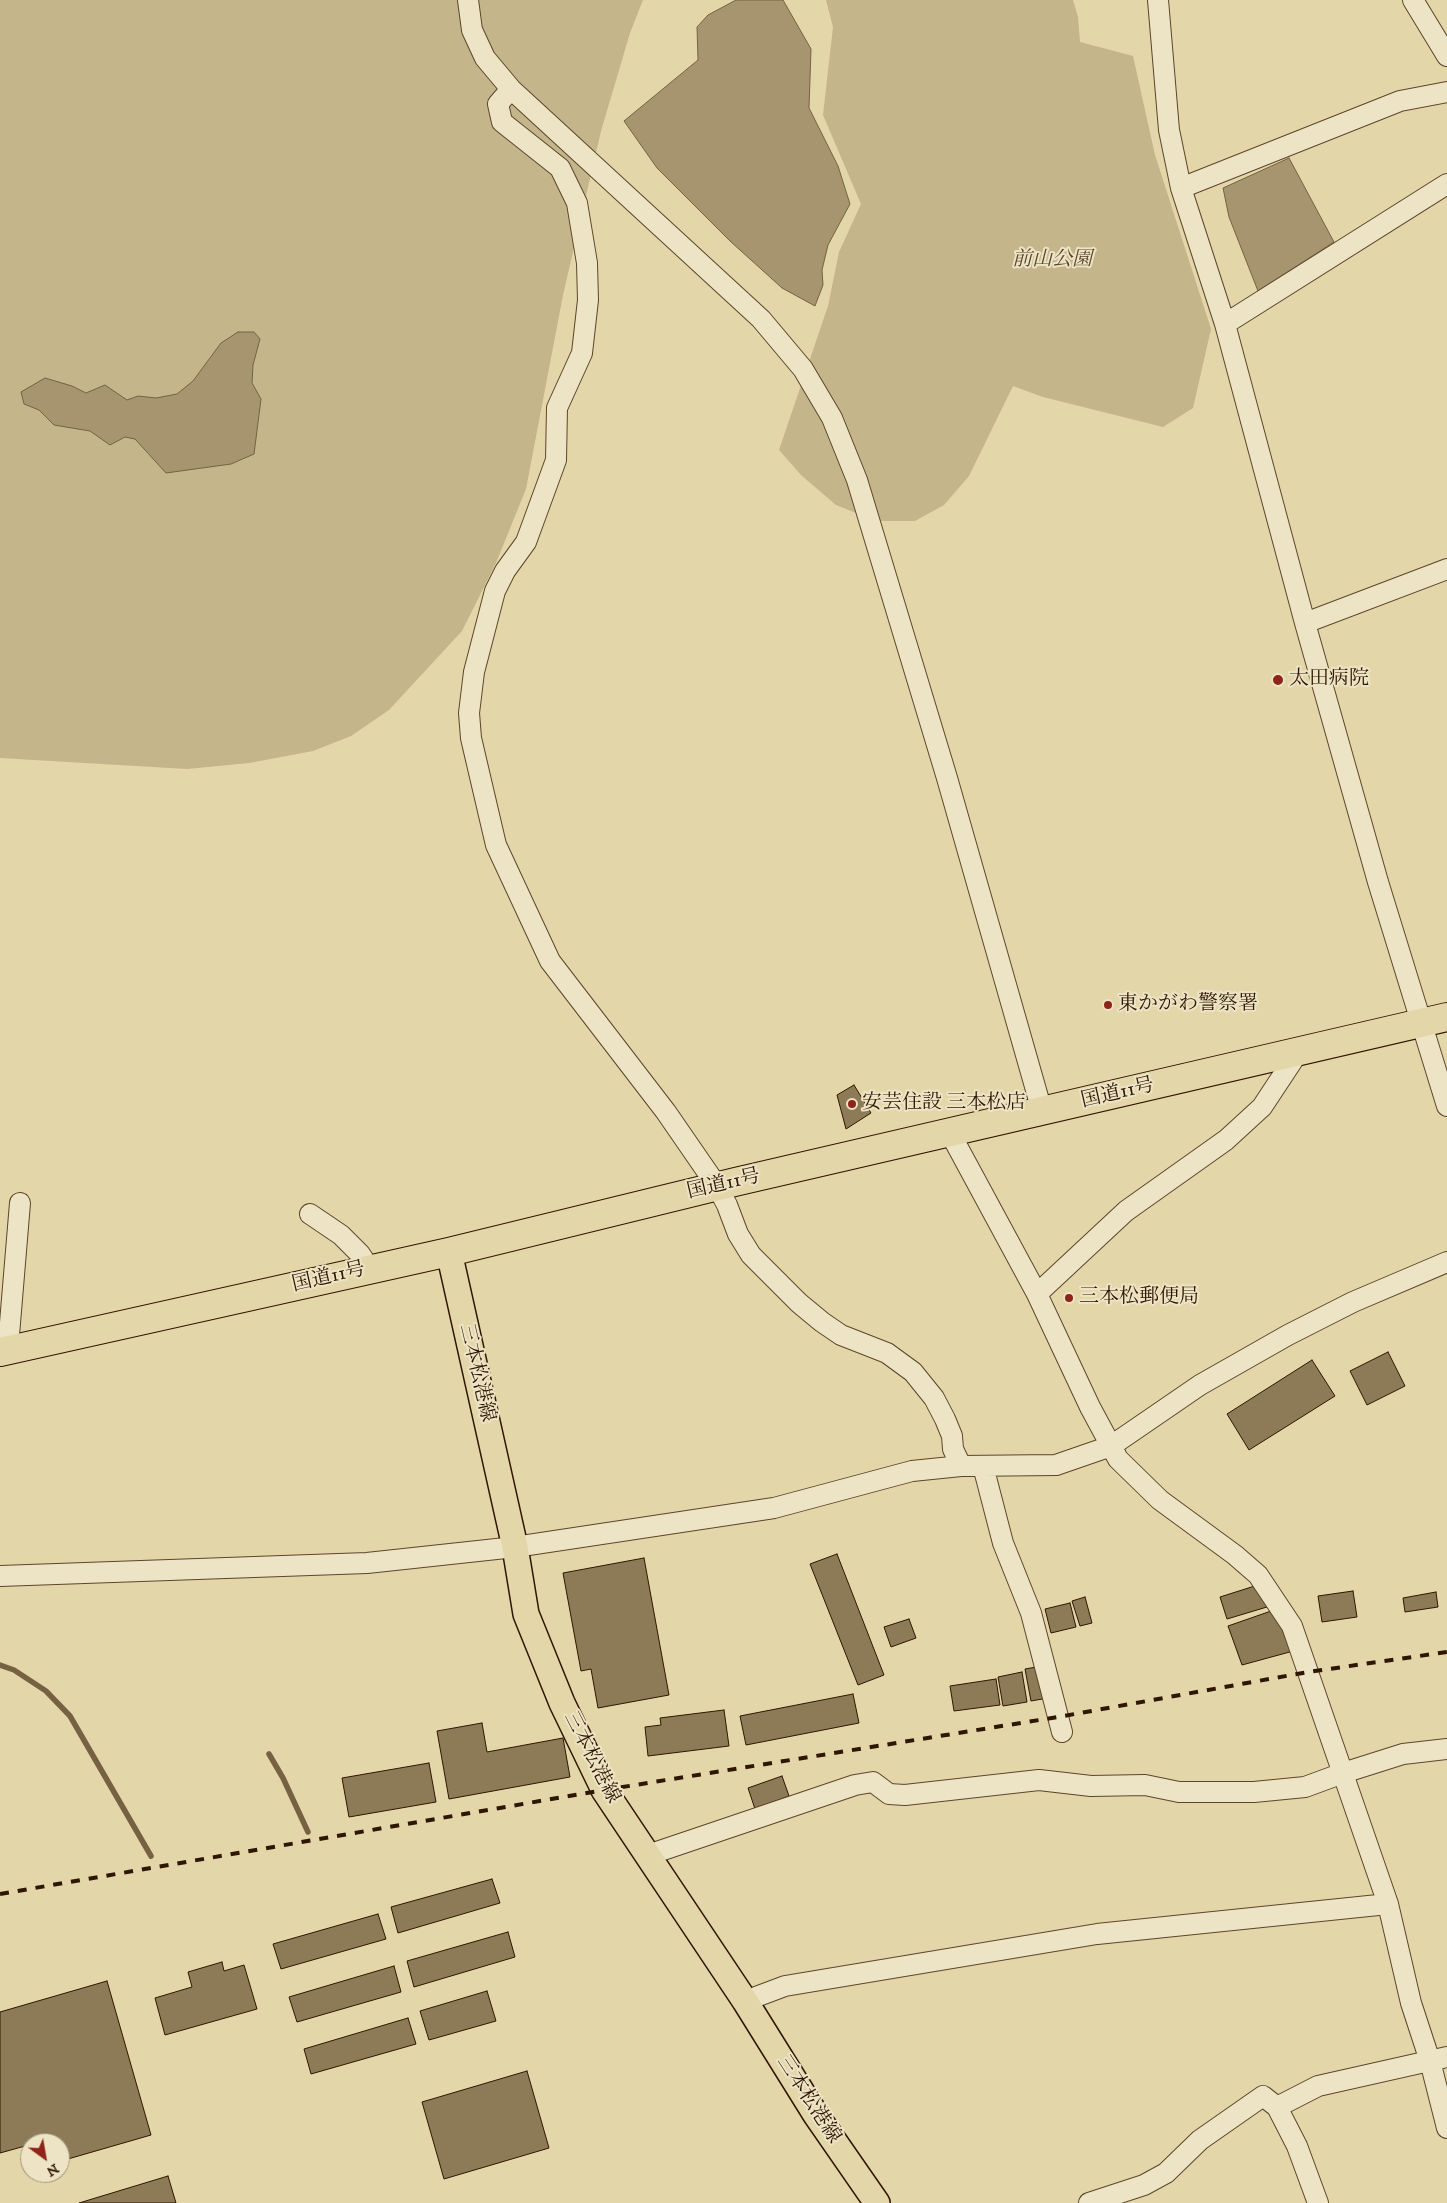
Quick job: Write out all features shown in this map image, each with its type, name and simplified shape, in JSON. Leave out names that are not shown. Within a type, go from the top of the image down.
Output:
[{"type":"highway","name":"国道11号","points":[[5,1351],[449,1252],[717,1186],[1435,1020]]},
{"type":"main road","name":"三本松港線","points":[[449,1252],[515,1547],[526,1614],[535,1640],[601,1784],[745,2001],[816,2115],[877,2203]]},
{"type":"street","points":[[468,0],[472,30],[485,58],[511,89],[761,319],[803,369],[832,418],[857,480],[947,778],[1042,1111]]},
{"type":"street","points":[[1158,0],[1169,130],[1181,188],[1225,324],[1305,623],[1378,882],[1435,1020],[1447,1106]]},
{"type":"street","points":[[1413,0],[1447,56]]},
{"type":"street","points":[[511,89],[498,104],[502,122],[560,168],[577,203],[587,263],[588,300],[582,353],[557,408],[556,460],[526,542],[505,571],[495,591],[476,663],[469,713],[471,738],[496,845],[550,961],[666,1112],[717,1186],[727,1205],[738,1234],[751,1255],[799,1304],[841,1335],[887,1353],[900,1361],[923,1383],[945,1419],[961,1466]]},
{"type":"street","points":[[1181,188],[1400,101],[1447,92]]},
{"type":"street","points":[[1225,324],[1447,184]]},
{"type":"street","points":[[1305,623],[1447,569]]},
{"type":"street","points":[[1037,1294],[1126,1211],[1226,1140],[1262,1107],[1299,1051]]},
{"type":"street","points":[[950,1133],[1037,1294],[1090,1408],[1118,1459],[1160,1500],[1235,1555],[1258,1575],[1292,1626],[1388,1904],[1411,2003],[1439,2059],[1447,2128]]},
{"type":"street","points":[[5,1351],[9,1335],[20,1203]]},
{"type":"street","points":[[310,1214],[341,1235],[360,1254],[370,1269]]},
{"type":"street","points":[[0,1576],[367,1564],[515,1547],[774,1508],[912,1471],[961,1466],[1056,1465],[1111,1446],[1200,1385],[1288,1335],[1353,1302],[1447,1262]]},
{"type":"street","points":[[983,1466],[1003,1543],[1031,1613],[1062,1732]]},
{"type":"street","points":[[648,1855],[855,1785],[873,1782],[889,1794],[905,1795],[1039,1780],[1091,1786],[1145,1785],[1179,1792],[1254,1792],[1305,1787],[1403,1754],[1447,1749]]},
{"type":"street","points":[[745,2001],[785,1986],[1097,1934],[1388,1904]]},
{"type":"street","points":[[1277,2107],[1318,2086],[1439,2059]]},
{"type":"street","points":[[1089,2203],[1144,2185],[1166,2173],[1200,2140],[1263,2096],[1277,2107],[1297,2146],[1318,2203]]},
{"type":"green space","points":[[0,0],[643,0],[630,33],[601,131],[563,295],[526,489],[496,563],[462,631],[389,710],[351,736],[313,751],[249,763],[187,769],[0,758]]},
{"type":"green space","name":"前山公園","points":[[826,0],[1073,0],[1078,17],[1080,42],[1133,56],[1155,155],[1211,329],[1193,408],[1163,427],[1043,397],[1013,386],[969,476],[944,505],[915,521],[876,521],[836,505],[801,475],[779,450],[828,306],[839,252],[861,204],[823,115],[833,27]]},
{"type":"shaded area","points":[[736,0],[783,0],[811,49],[809,108],[838,166],[850,204],[828,245],[822,270],[823,285],[815,306],[782,288],[730,241],[657,168],[624,121],[698,60],[697,27],[708,15]]},
{"type":"shaded area","points":[[1289,158],[1334,242],[1258,291],[1229,217],[1223,188]]},
{"type":"shaded area","points":[[238,332],[254,332],[260,339],[253,365],[252,383],[261,399],[254,454],[231,464],[166,473],[135,439],[125,437],[110,445],[90,431],[54,425],[39,410],[24,404],[21,392],[45,378],[72,386],[86,393],[105,385],[127,400],[138,396],[156,398],[177,394],[193,381],[221,343]]},
{"type":"building","name":"安芸住設 三本松店","points":[[854,1085],[871,1113],[846,1129],[837,1095]]},
{"type":"building","points":[[1388,1352],[1405,1386],[1367,1405],[1350,1371]]},
{"type":"building","points":[[1312,1360],[1335,1396],[1249,1450],[1227,1414]]},
{"type":"building","points":[[837,1554],[884,1675],[858,1685],[810,1564]]},
{"type":"building","points":[[644,1558],[669,1695],[598,1708],[591,1669],[581,1671],[563,1573]]},
{"type":"building","points":[[1261,1584],[1267,1607],[1227,1619],[1220,1597]]},
{"type":"building","points":[[1353,1591],[1357,1617],[1322,1622],[1318,1596]]},
{"type":"building","points":[[1436,1592],[1438,1607],[1405,1612],[1403,1598]]},
{"type":"building","points":[[1085,1597],[1092,1623],[1080,1626],[1072,1601]]},
{"type":"building","points":[[1070,1603],[1076,1627],[1051,1633],[1045,1609]]},
{"type":"building","points":[[1274,1610],[1297,1650],[1242,1665],[1228,1626]]},
{"type":"building","points":[[909,1619],[916,1638],[891,1647],[884,1627]]},
{"type":"building","points":[[1042,1666],[1048,1698],[1031,1701],[1025,1669]]},
{"type":"building","points":[[1022,1672],[1027,1702],[1003,1706],[998,1677]]},
{"type":"building","points":[[996,1679],[1000,1705],[954,1711],[950,1686]]},
{"type":"building","points":[[853,1694],[859,1723],[746,1745],[740,1716]]},
{"type":"building","points":[[724,1710],[729,1746],[648,1756],[645,1727],[661,1725],[660,1718]]},
{"type":"building","points":[[482,1723],[487,1752],[563,1738],[570,1777],[449,1799],[437,1731]]},
{"type":"building","points":[[429,1763],[436,1802],[349,1817],[342,1778]]},
{"type":"building","points":[[782,1776],[789,1796],[755,1809],[748,1788]]},
{"type":"building","points":[[492,1879],[500,1903],[398,1933],[391,1907]]},
{"type":"building","points":[[378,1914],[386,1939],[281,1969],[273,1944]]},
{"type":"building","points":[[508,1932],[515,1957],[414,1987],[407,1961]]},
{"type":"building","points":[[222,1962],[224,1971],[244,1965],[257,2009],[165,2035],[155,1998],[192,1987],[188,1972]]},
{"type":"building","points":[[394,1966],[401,1992],[297,2022],[289,1997]]},
{"type":"building","points":[[107,1981],[151,2135],[70,2158],[70,2133],[20,2133],[20,2147],[0,2153],[0,2012]]},
{"type":"building","points":[[487,1991],[496,2021],[429,2040],[420,2011]]},
{"type":"building","points":[[408,2018],[416,2044],[311,2074],[304,2049]]},
{"type":"building","points":[[527,2071],[549,2148],[444,2179],[422,2102]]},
{"type":"building","points":[[168,2176],[176,2203],[79,2203]]},
{"type":"waterway","points":[[0,1665],[14,1670],[46,1691],[70,1716],[151,1856]]},
{"type":"waterway","points":[[269,1754],[283,1778],[308,1832]]},
{"type":"railway","points":[[0,1894],[604,1790],[1058,1717],[1308,1672],[1447,1652]]},
{"type":"place","name":"太田病院","points":[[1278,680]]},
{"type":"place","name":"東かがわ警察署","points":[[1108,1005]]},
{"type":"place","name":"安芸住設 三本松店","points":[[852,1104]]},
{"type":"place","name":"三本松郵便局","points":[[1069,1298]]}]
